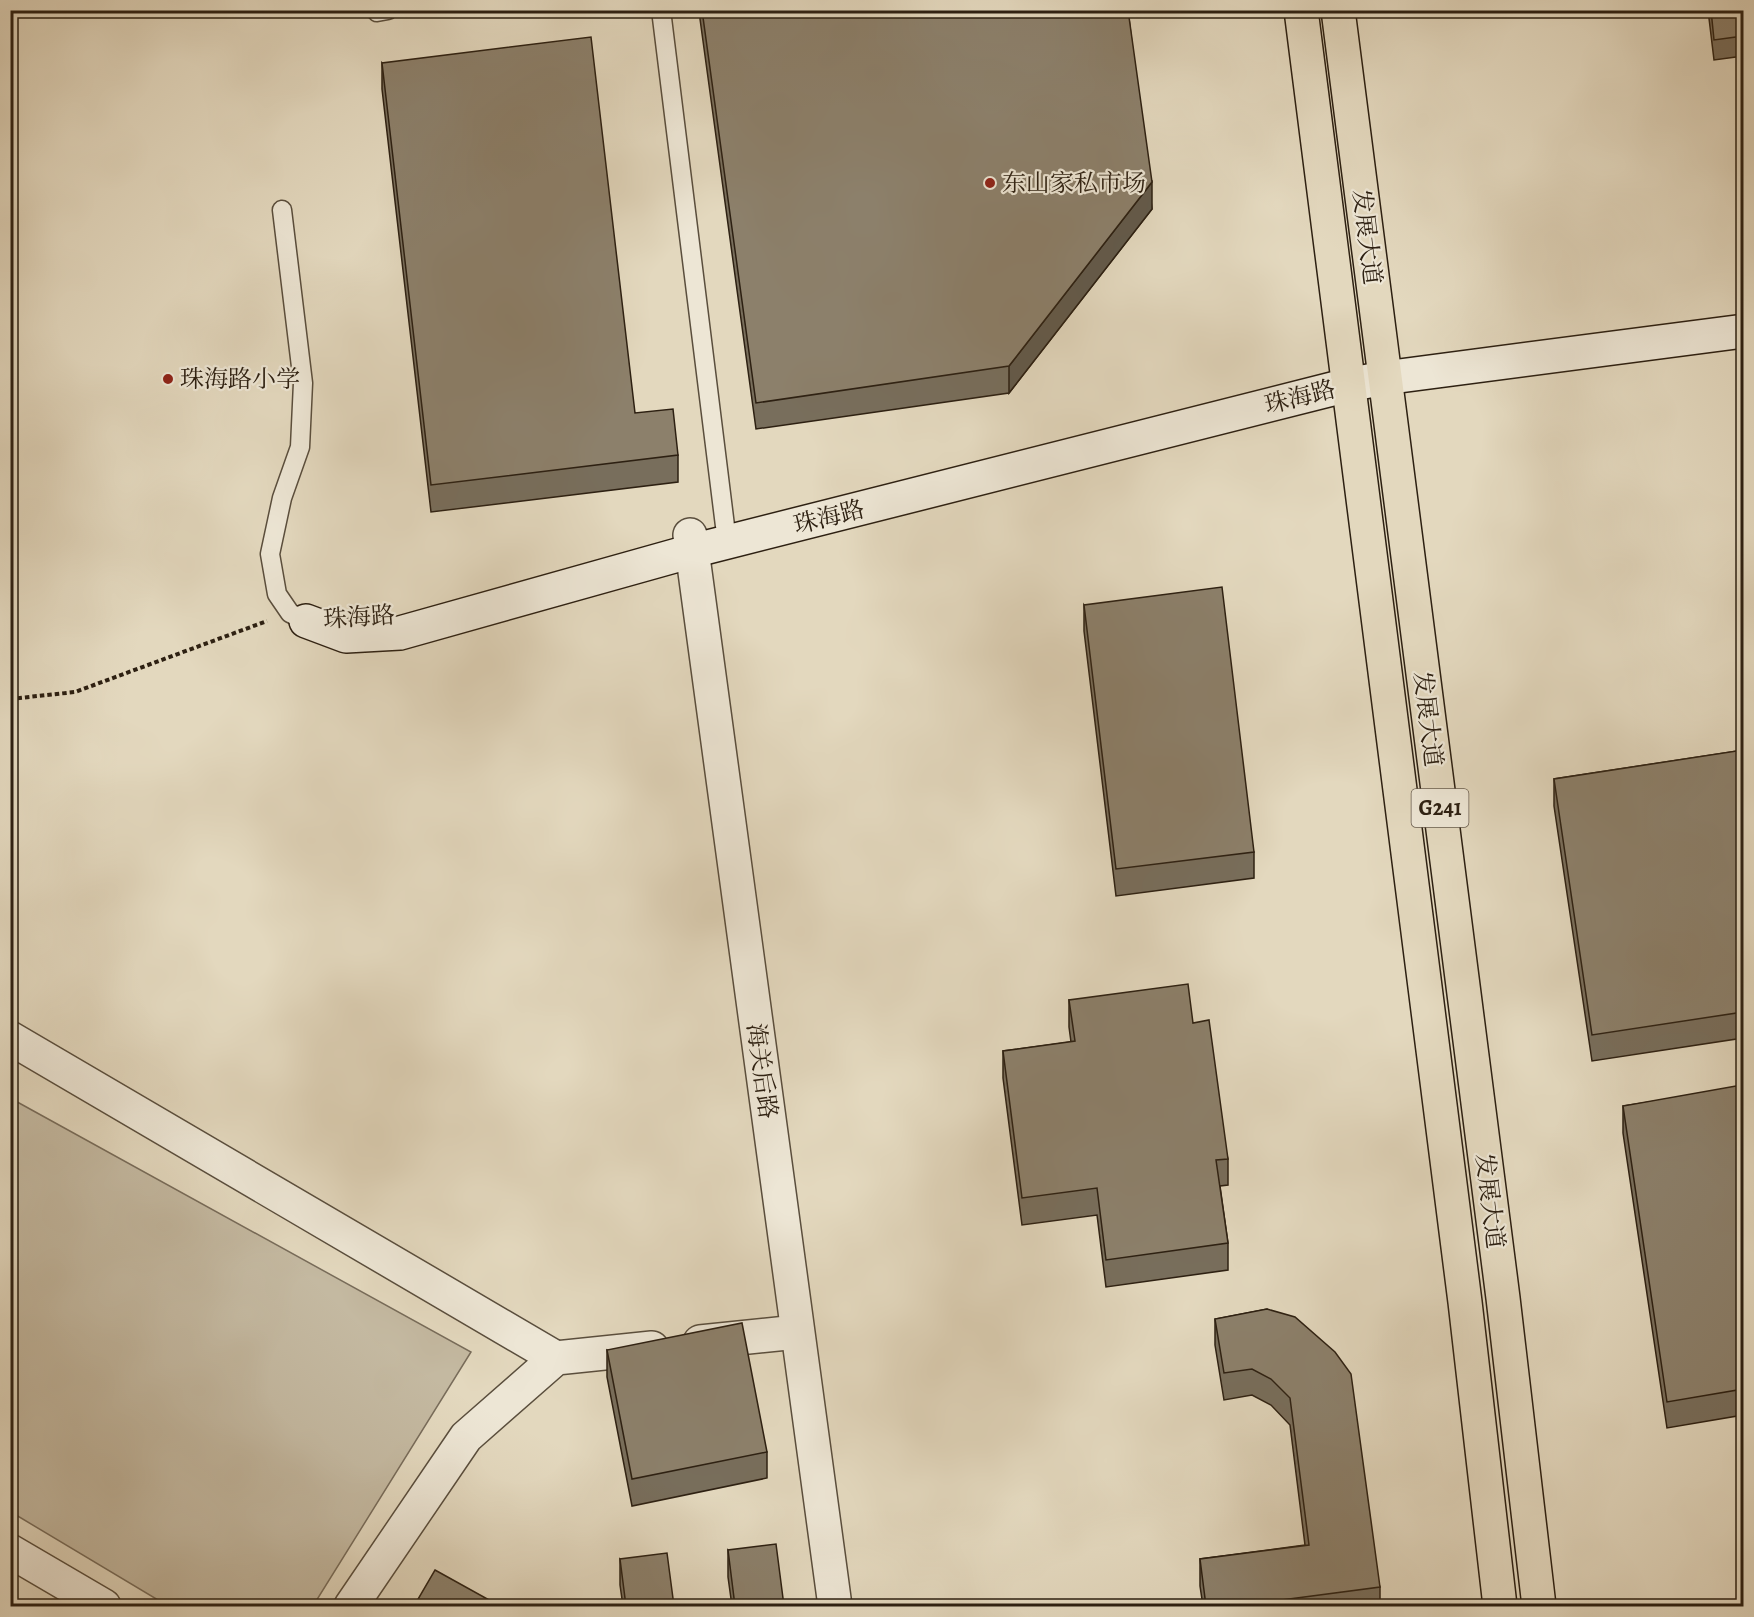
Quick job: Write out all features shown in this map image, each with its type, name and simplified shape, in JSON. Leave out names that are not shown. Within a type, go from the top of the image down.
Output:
[{"type":"highway","name":"发展大道","points":[[1301,10],[1463,1291],[1500,1606]]},
{"type":"highway","name":"发展大道","points":[[1338,10],[1503,1298],[1539,1606]]},
{"type":"main road","name":"珠海路","points":[[691,543],[725,526],[1347,375],[1743,310]]},
{"type":"main road","name":"珠海路","points":[[1383,369],[1743,331]]},
{"type":"main road","name":"珠海路","points":[[298,617],[399,616],[1347,375]]},
{"type":"main road","name":"海关后路","points":[[691,543],[835,1606]]},
{"type":"main road","points":[[10,1038],[556,1358]]},
{"type":"main road","points":[[351,1606],[466,1437],[556,1358],[797,1332]]},
{"type":"main road","points":[[10,1551],[104,1606]]},
{"type":"lane","points":[[661,10],[725,526]]},
{"type":"lane","points":[[282,210],[303,383],[300,447],[282,498],[270,554],[277,594],[298,617]]},
{"type":"path","points":[[10,699],[75,692],[298,617]]},
{"type":"shaded area","points":[[10,1098],[471,1352],[313,1606],[168,1606],[11,1512]]},
{"type":"building","name":"东山家私市场","points":[[702,10],[1128,10],[1152,182],[1009,366],[756,403]]},
{"type":"building","points":[[1711,10],[1743,10],[1743,36],[1714,40]]},
{"type":"building","points":[[591,37],[635,413],[673,409],[678,455],[431,485],[382,63]]},
{"type":"building","points":[[1222,587],[1254,852],[1116,869],[1084,605]]},
{"type":"building","points":[[1743,750],[1743,1012],[1592,1035],[1554,779]]},
{"type":"building","points":[[1188,984],[1193,1023],[1209,1020],[1228,1159],[1216,1160],[1228,1243],[1106,1260],[1097,1188],[1022,1198],[1003,1051],[1075,1041],[1069,1000]]},
{"type":"building","points":[[1736,1086],[1743,1088],[1743,1389],[1667,1402],[1623,1106]]},
{"type":"building","points":[[1267,1309],[1295,1317],[1335,1352],[1351,1374],[1380,1587],[1237,1606],[1206,1606],[1200,1559],[1309,1545],[1290,1398],[1271,1379],[1252,1369],[1224,1373],[1215,1319]]},
{"type":"building","points":[[742,1323],[767,1452],[632,1479],[607,1350]]},
{"type":"building","points":[[776,1544],[784,1606],[735,1606],[728,1550]]},
{"type":"building","points":[[667,1553],[674,1606],[626,1606],[620,1559]]},
{"type":"building","points":[[435,1570],[500,1606],[414,1606]]},
{"type":"place","name":"东山家私市场","points":[[990,183]]},
{"type":"place","name":"珠海路小学","points":[[168,379]]}]
